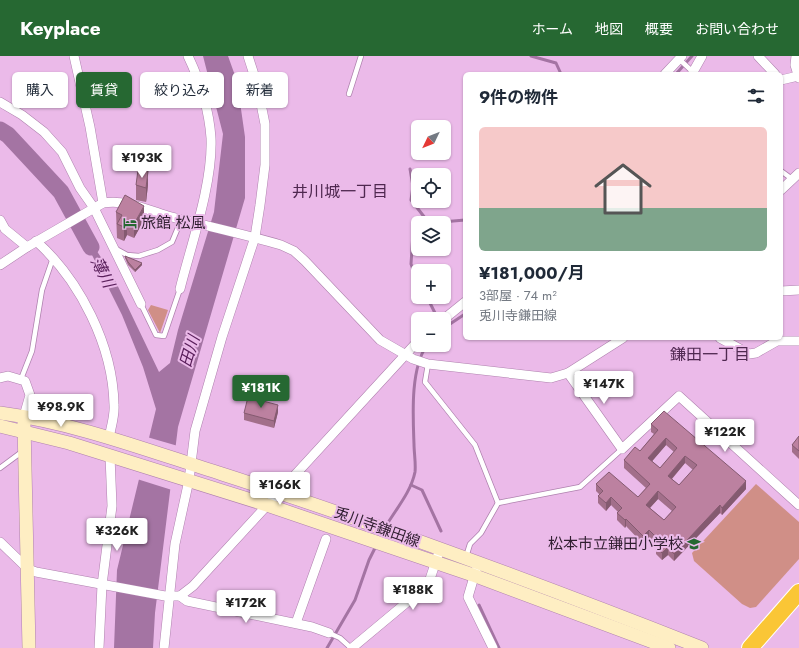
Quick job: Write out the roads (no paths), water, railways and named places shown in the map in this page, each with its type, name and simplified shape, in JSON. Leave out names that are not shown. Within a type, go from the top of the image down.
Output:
[{"type":"highway","points":[[750,648],[799,592]]},
{"type":"main road","name":"兎川寺鎌田線","points":[[0,413],[54,422],[113,439],[278,492],[386,529],[465,558],[476,569],[669,648]]},
{"type":"main road","points":[[24,416],[23,450],[30,648]]},
{"type":"main road","name":"兎川寺鎌田線","points":[[0,426],[113,457],[267,504],[377,544],[435,562],[476,569],[702,648]]},
{"type":"street","points":[[74,56],[90,127],[103,203]]},
{"type":"street","points":[[180,288],[199,224],[206,189],[211,139],[206,105],[200,85],[188,56]]},
{"type":"street","points":[[164,648],[167,596],[188,463],[203,401],[253,237],[265,165],[264,124],[257,84],[248,56]]},
{"type":"street","points":[[694,72],[702,56]]},
{"type":"street","points":[[758,56],[773,72]]},
{"type":"street","points":[[783,80],[799,77],[795,65],[796,56]]},
{"type":"street","points":[[667,72],[679,57]]},
{"type":"street","points":[[0,102],[22,114],[44,132],[62,152],[142,304]]},
{"type":"street","points":[[783,188],[796,176]]},
{"type":"street","points":[[0,265],[36,241],[103,203],[113,201],[124,202],[199,224],[281,245],[294,251],[306,261],[380,340],[409,357],[425,363],[551,378],[568,373],[620,340]]},
{"type":"street","points":[[0,220],[5,229],[27,247]]},
{"type":"street","points":[[36,241],[54,257],[76,286],[109,359],[114,406],[113,439]]},
{"type":"street","points":[[783,291],[799,290]]},
{"type":"street","points":[[451,313],[463,304]]},
{"type":"street","points":[[724,340],[749,354],[777,341],[799,341]]},
{"type":"street","points":[[0,542],[28,569],[36,572],[167,596],[180,596],[194,586],[278,492],[409,357],[412,352]]},
{"type":"street","points":[[568,373],[622,449],[679,396],[799,505]]},
{"type":"street","points":[[0,378],[8,376],[25,381],[30,395],[24,416]]},
{"type":"street","points":[[99,648],[112,506],[113,457]]},
{"type":"street","points":[[296,623],[326,539]]},
{"type":"street","points":[[351,648],[424,588],[430,579],[440,549]]},
{"type":"street","points":[[476,569],[468,597],[493,648]]},
{"type":"street","points":[[180,596],[187,601],[296,623],[329,633]]},
{"type":"lane","points":[[349,94],[362,56]]},
{"type":"lane","points":[[679,57],[693,72]]},
{"type":"lane","points":[[783,172],[796,176]]},
{"type":"lane","points":[[112,246],[127,255],[140,256],[158,250],[172,242],[182,218]]},
{"type":"lane","points":[[21,379],[32,351],[42,290],[54,257]]},
{"type":"lane","points":[[142,304],[156,335],[164,336],[180,288]]},
{"type":"lane","points":[[425,363],[425,382],[475,445],[498,503]]},
{"type":"lane","points":[[465,558],[470,544],[481,533],[498,503],[580,487],[622,449]]},
{"type":"lane","points":[[0,468],[23,450]]},
{"type":"lane","points":[[329,633],[340,638],[351,648]]},
{"type":"water","name":"田川","points":[[203,56],[228,56],[234,72],[232,72],[232,108],[241,108],[245,137],[245,198],[178,427],[155,613],[153,648],[114,648],[117,570],[156,409],[143,367],[122,315],[69,209],[112,274],[159,372],[170,363],[178,330],[214,212],[223,134],[216,108],[224,108],[224,72],[207,72]]},
{"type":"waterway","points":[[531,56],[556,63],[560,72]]},
{"type":"waterway","points":[[678,72],[692,56]]},
{"type":"waterway","name":"薄川","points":[[0,130],[8,135],[61,192],[91,247]]},
{"type":"waterway","points":[[410,169],[413,186],[411,200],[424,216]]},
{"type":"waterway","points":[[451,221],[463,220]]},
{"type":"waterway","points":[[411,264],[412,256]]},
{"type":"waterway","points":[[430,304],[434,312]]},
{"type":"waterway","points":[[451,323],[463,315]]},
{"type":"waterway","points":[[386,526],[407,493],[415,472],[413,420],[414,393],[415,379],[424,352]]},
{"type":"waterway","points":[[411,485],[422,490],[441,531]]},
{"type":"waterway","points":[[327,648],[355,600],[369,560],[376,546]]},
{"type":"waterway","points":[[479,605],[499,648]]},
{"type":"place","name":"旅館 松風","points":[[130,223]]},
{"type":"place","name":"松本市立鎌田小学校","points":[[694,544]]},
{"type":"district","name":"井川城一丁目","points":[[340,191]]},
{"type":"district","name":"鎌田一丁目","points":[[710,354]]}]
